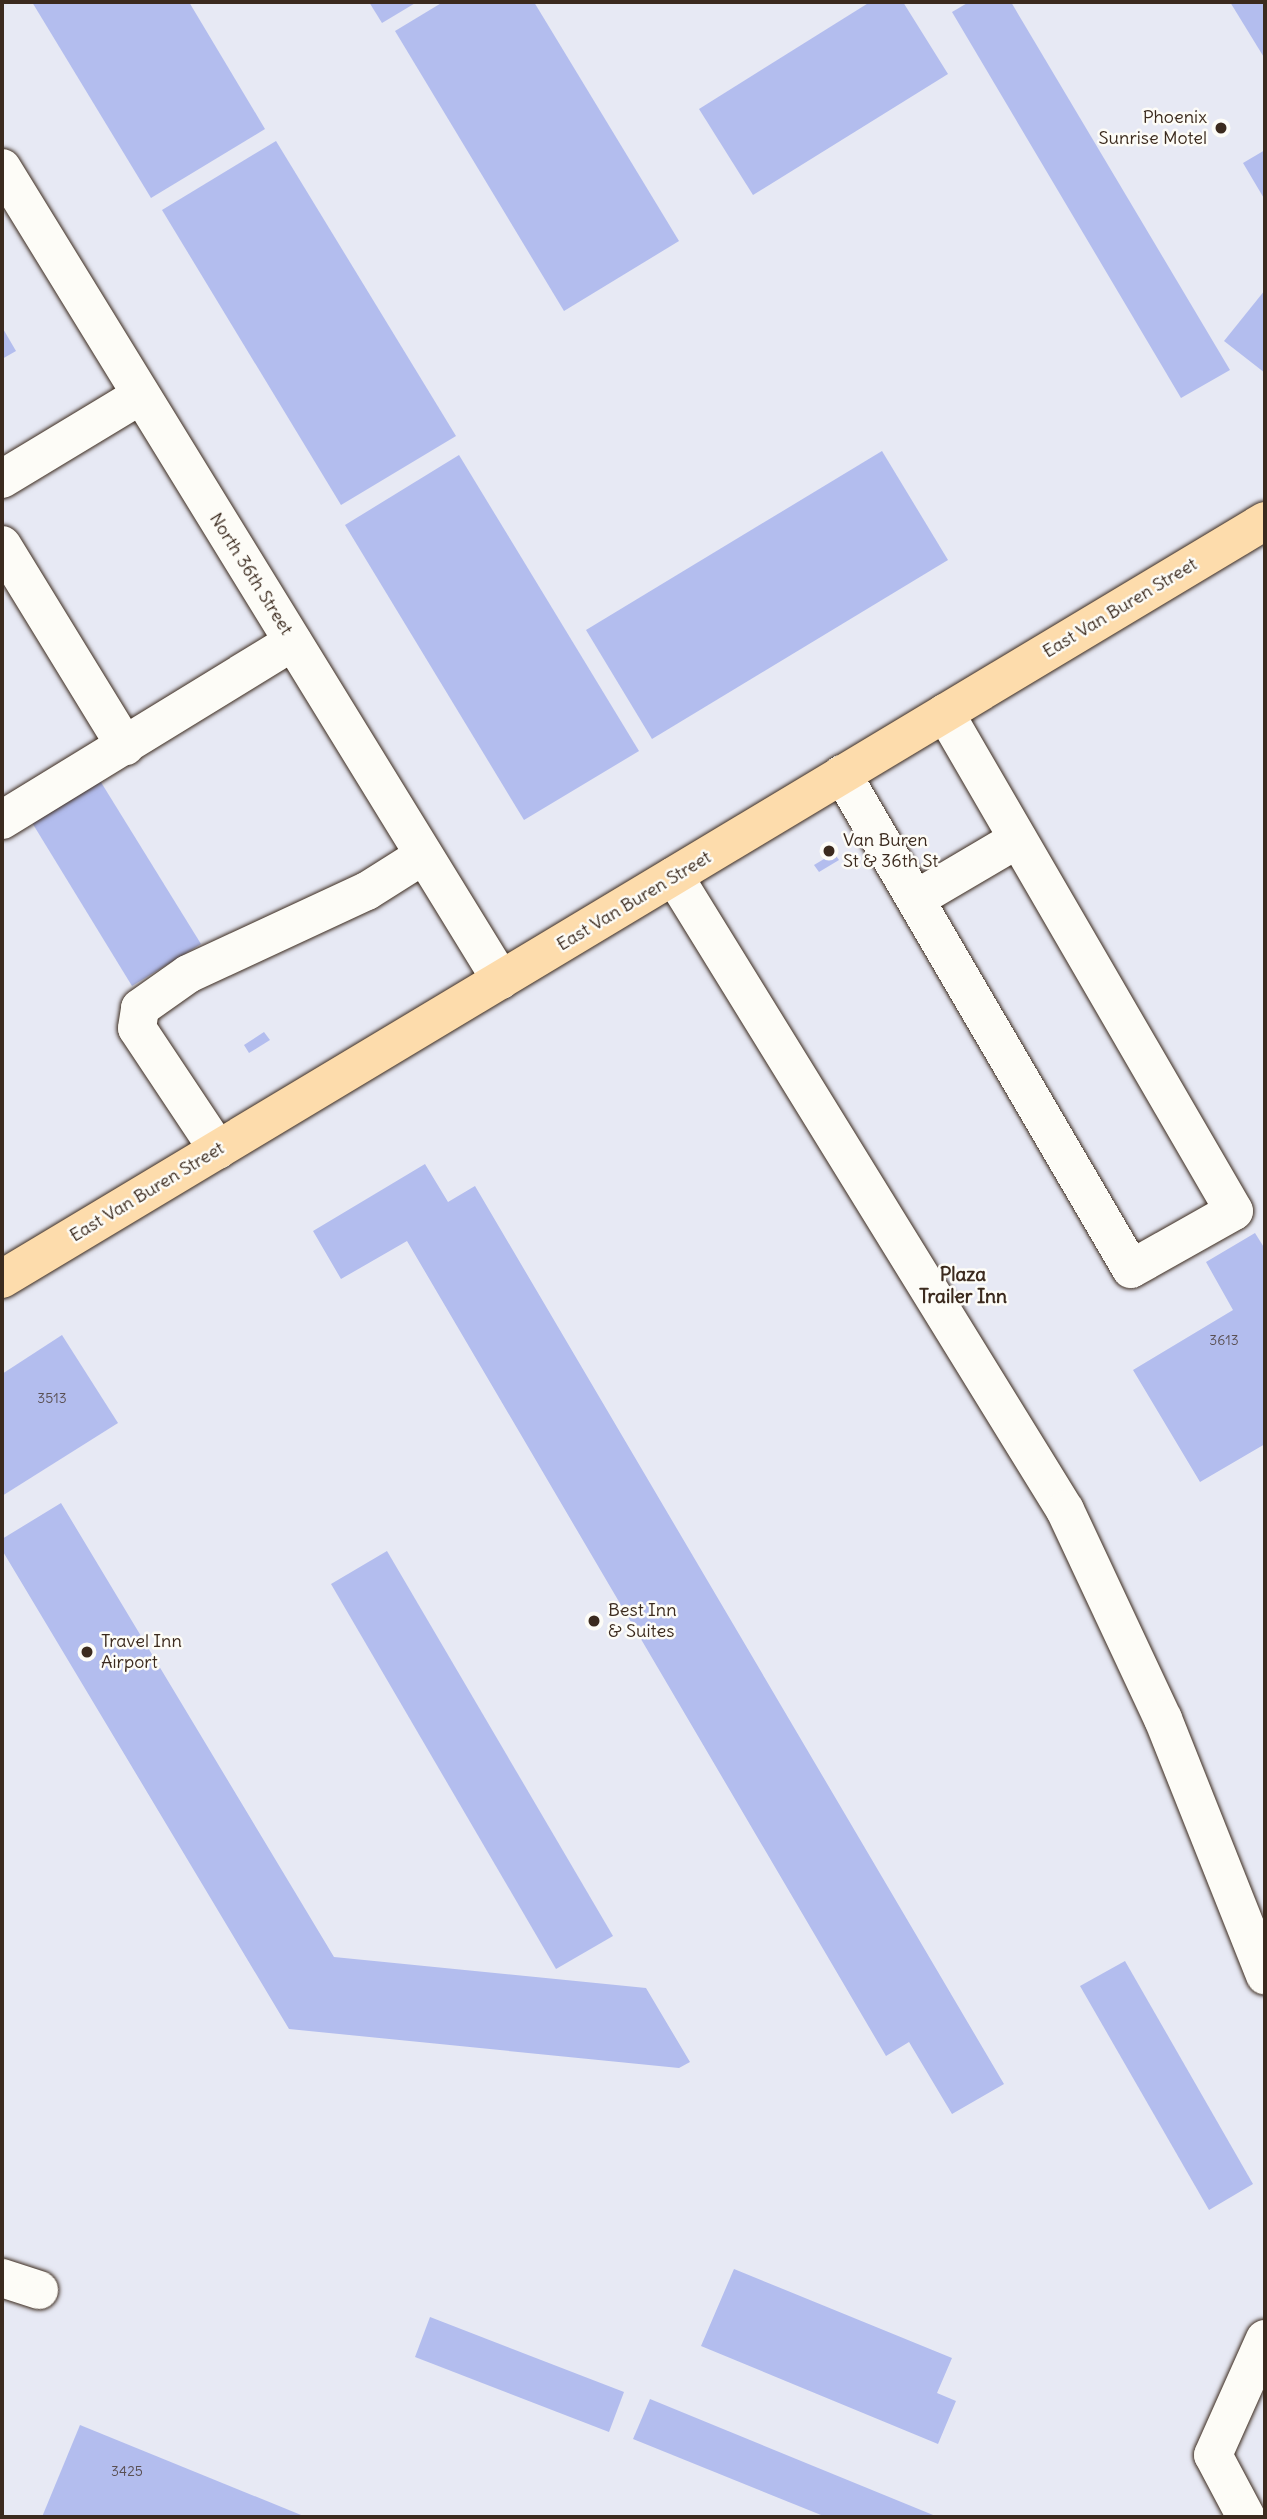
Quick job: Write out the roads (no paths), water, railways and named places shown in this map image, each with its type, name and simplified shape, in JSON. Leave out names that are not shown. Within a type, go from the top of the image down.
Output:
[{"type":"main road","name":"East Van Buren Street","points":[[2,1279],[1265,521]]},
{"type":"street","name":"North 36th Street","points":[[2,168],[500,980]]},
{"type":"street","points":[[2,480],[141,396]]},
{"type":"street","points":[[2,545],[125,746]]},
{"type":"street","points":[[2,820],[293,642]]},
{"type":"street","points":[[842,775],[1131,1269],[1234,1211],[945,713]]},
{"type":"street","points":[[916,899],[1018,839]]},
{"type":"street","points":[[218,1150],[137,1028],[140,1008],[188,974],[367,891],[424,855]]},
{"type":"street","points":[[674,876],[1065,1510],[1163,1719],[1265,1975]]},
{"type":"street","points":[[2,2278],[39,2290]]},
{"type":"street","points":[[1246,2517],[1213,2455],[1265,2339]]},
{"type":"place","name":"Phoenix Sunrise Motel","points":[[1221,128]]},
{"type":"place","name":"Van Buren St & 36th St","points":[[829,851]]},
{"type":"place","name":"Best Inn & Suites","points":[[594,1621]]},
{"type":"place","name":"Travel Inn Airport","points":[[87,1652]]},
{"type":"district","name":"Plaza Trailer Inn","points":[[963,1286]]}]
